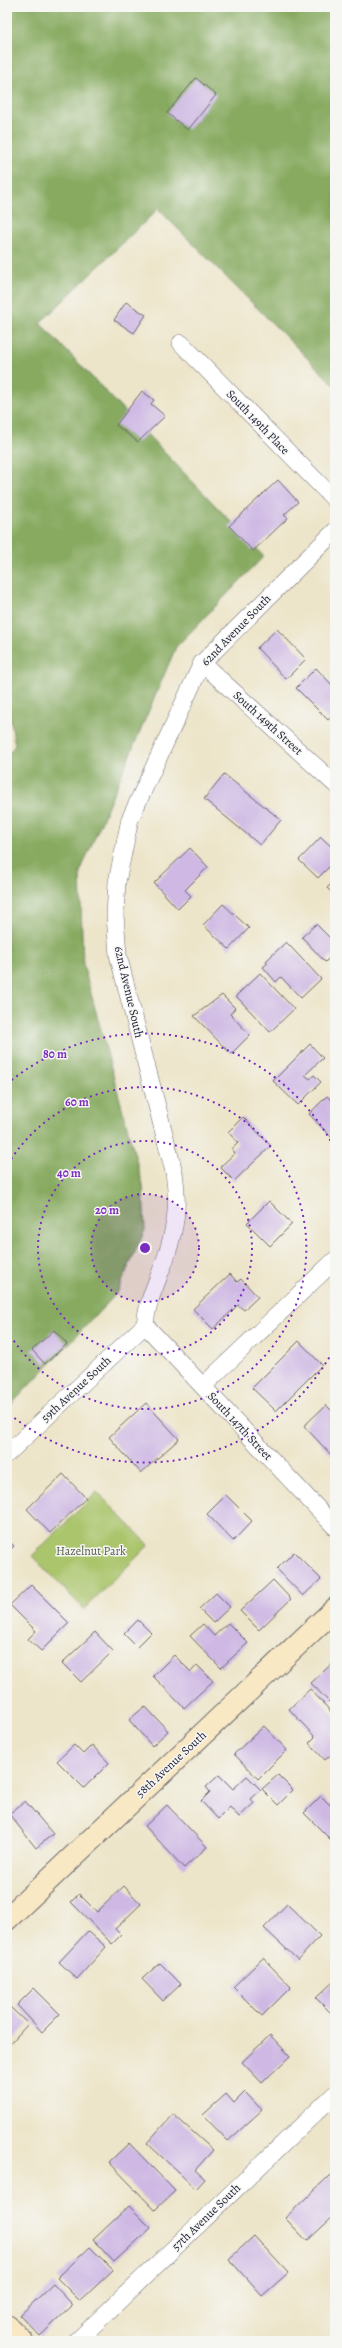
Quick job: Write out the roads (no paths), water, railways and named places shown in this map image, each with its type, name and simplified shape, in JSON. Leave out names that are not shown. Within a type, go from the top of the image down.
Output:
[{"type":"street","name":"South 149th Place","points":[[181,343],[335,500]]},
{"type":"street","name":"62nd Avenue South","points":[[145,1325],[146,1306],[166,1258],[174,1225],[178,1198],[174,1172],[118,955],[115,915],[117,882],[130,819],[202,662],[335,531]]},
{"type":"street","name":"South 149th Street","points":[[202,662],[335,784]]},
{"type":"street","points":[[203,1386],[335,1260]]},
{"type":"street","name":"South 147th Street","points":[[145,1325],[335,1527]]},
{"type":"street","name":"59th Avenue South","points":[[7,1454],[145,1325]]},
{"type":"street","name":"58th Avenue South","points":[[7,1919],[335,1609]]},
{"type":"street","name":"57th Avenue South","points":[[77,2341],[335,2094]]},
{"type":"street","points":[[7,2326],[22,2341]]},
{"type":"park label","name":"Hazelnut Park","points":[[91,1551]]}]
